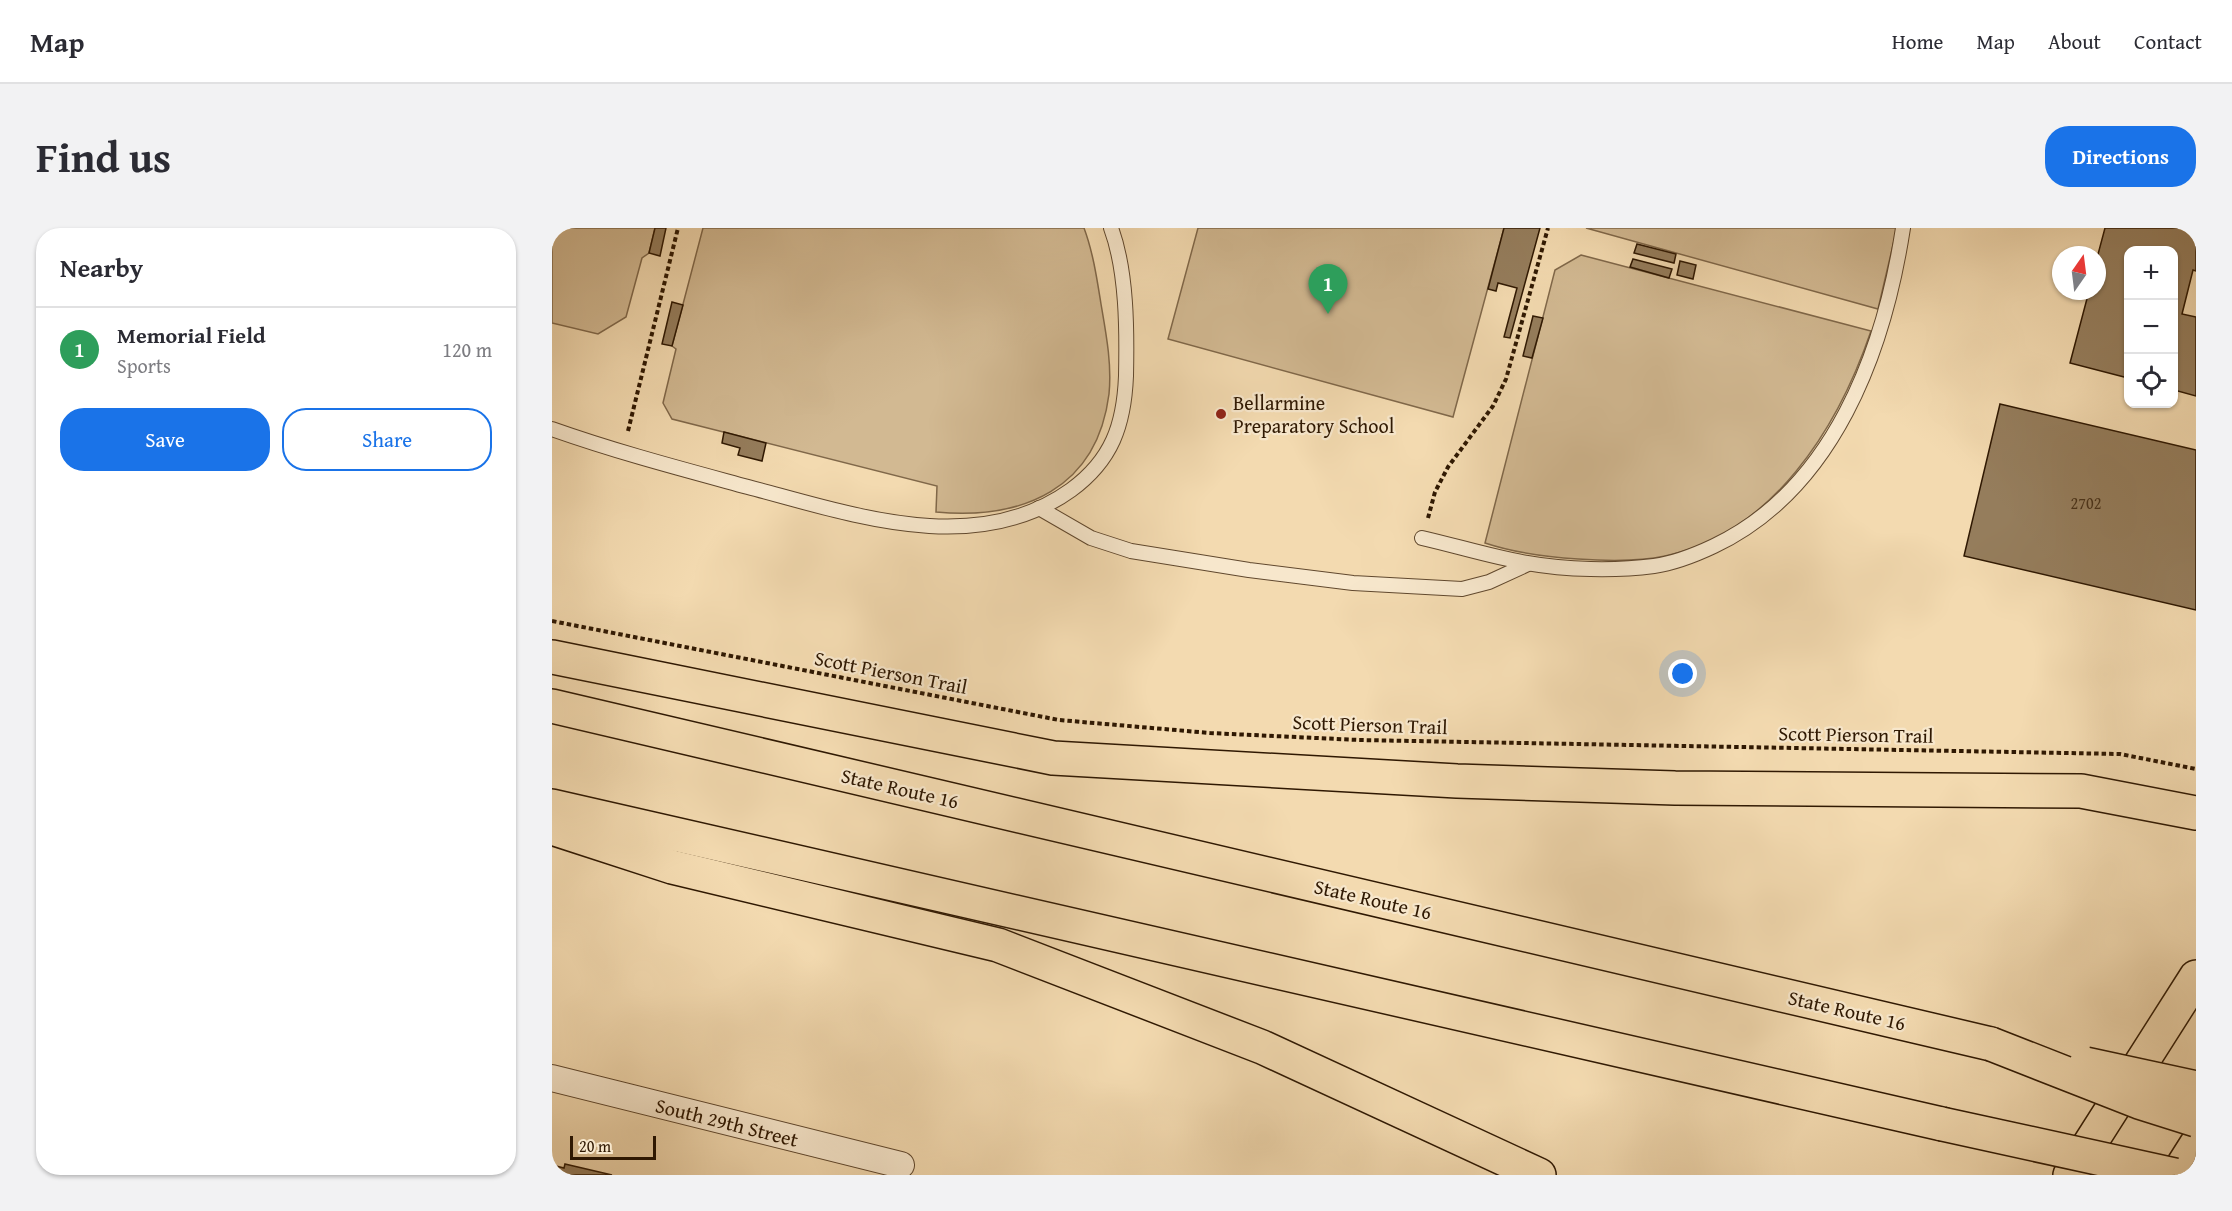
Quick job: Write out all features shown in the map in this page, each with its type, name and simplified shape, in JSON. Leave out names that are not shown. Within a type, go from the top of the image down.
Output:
[{"type":"main road","points":[[552,657],[1053,758],[1457,781],[1675,788],[2081,791],[2196,813]]},
{"type":"main road","name":"State Route 16","points":[[552,706],[1991,1044],[2196,1088]]},
{"type":"main road","points":[[552,806],[1942,1124],[2176,1175],[2196,1145]]},
{"type":"main road","points":[[552,828],[672,867],[998,945],[1262,1047],[1539,1175]]},
{"type":"main road","points":[[2070,1175],[2196,977]]},
{"type":"main road","points":[[1991,1044],[2139,1102],[2196,1120]]},
{"type":"street","name":"South 29th Street","points":[[552,1078],[902,1163]]},
{"type":"lane","points":[[552,429],[623,454],[854,515],[902,524],[955,526],[996,523],[1039,508],[1093,474],[1111,446],[1121,421],[1126,350],[1124,296],[1111,228]]},
{"type":"lane","points":[[1422,538],[1528,564],[1655,566],[1690,557],[1731,538],[1761,519],[1792,490],[1821,456],[1849,409],[1874,347],[1892,285],[1903,228]]},
{"type":"lane","points":[[1039,508],[1091,538],[1131,551],[1249,570],[1353,583],[1462,589],[1490,582],[1528,564]]},
{"type":"path","points":[[623,454],[678,228]]},
{"type":"path","points":[[1422,538],[1435,492],[1448,467],[1493,406],[1506,379],[1548,228]]},
{"type":"path","name":"Scott Pierson Trail","points":[[552,621],[1059,720],[1210,733],[1359,740],[2120,754],[2196,769]]},
{"type":"shaded area","points":[[552,228],[655,228],[649,253],[642,258],[626,317],[598,334],[552,323]]},
{"type":"shaded area","points":[[703,228],[1084,228],[1096,275],[1107,337],[1110,371],[1109,394],[1102,427],[1089,454],[1072,475],[1051,492],[1026,503],[998,510],[968,513],[936,512],[937,486],[672,419],[663,403],[676,349],[672,346]]},
{"type":"shaded area","points":[[1198,228],[1504,228],[1453,417],[1168,339]]},
{"type":"shaded area","points":[[1586,228],[1897,228],[1878,309]]},
{"type":"shaded area","points":[[1581,255],[1871,331],[1840,404],[1820,439],[1796,471],[1769,500],[1738,525],[1704,544],[1654,558],[1610,561],[1542,556],[1485,543],[1555,270]]},
{"type":"building","points":[[655,228],[666,228],[660,256],[649,253]]},
{"type":"building","points":[[1504,228],[1540,228],[1510,338],[1504,337],[1517,288],[1498,283],[1496,291],[1488,289]]},
{"type":"building","points":[[2105,228],[2196,228],[2196,271],[2193,270],[2182,314],[2196,317],[2196,396],[2178,391],[2178,246],[2124,246],[2124,377],[2070,363],[2087,300],[2106,300],[2106,246],[2100,246]]},
{"type":"building","points":[[1637,244],[1676,254],[1674,263],[1634,253]]},
{"type":"building","points":[[1633,259],[1672,269],[1669,278],[1630,267]]},
{"type":"building","points":[[1680,261],[1696,265],[1693,279],[1677,275]]},
{"type":"building","points":[[672,302],[683,305],[672,346],[662,344]]},
{"type":"building","points":[[1533,316],[1543,318],[1532,358],[1523,356]]},
{"type":"building","points":[[2000,404],[2196,450],[2196,610],[1964,556]]},
{"type":"building","points":[[724,432],[766,443],[762,461],[738,455],[740,448],[722,443]]},
{"type":"building","points":[[565,1164],[612,1175],[552,1175],[552,1165],[564,1168]]},
{"type":"place","name":"Memorial Field","points":[[1328,314]]},
{"type":"place","name":"Bellarmine Preparatory School","points":[[1221,414]]}]
